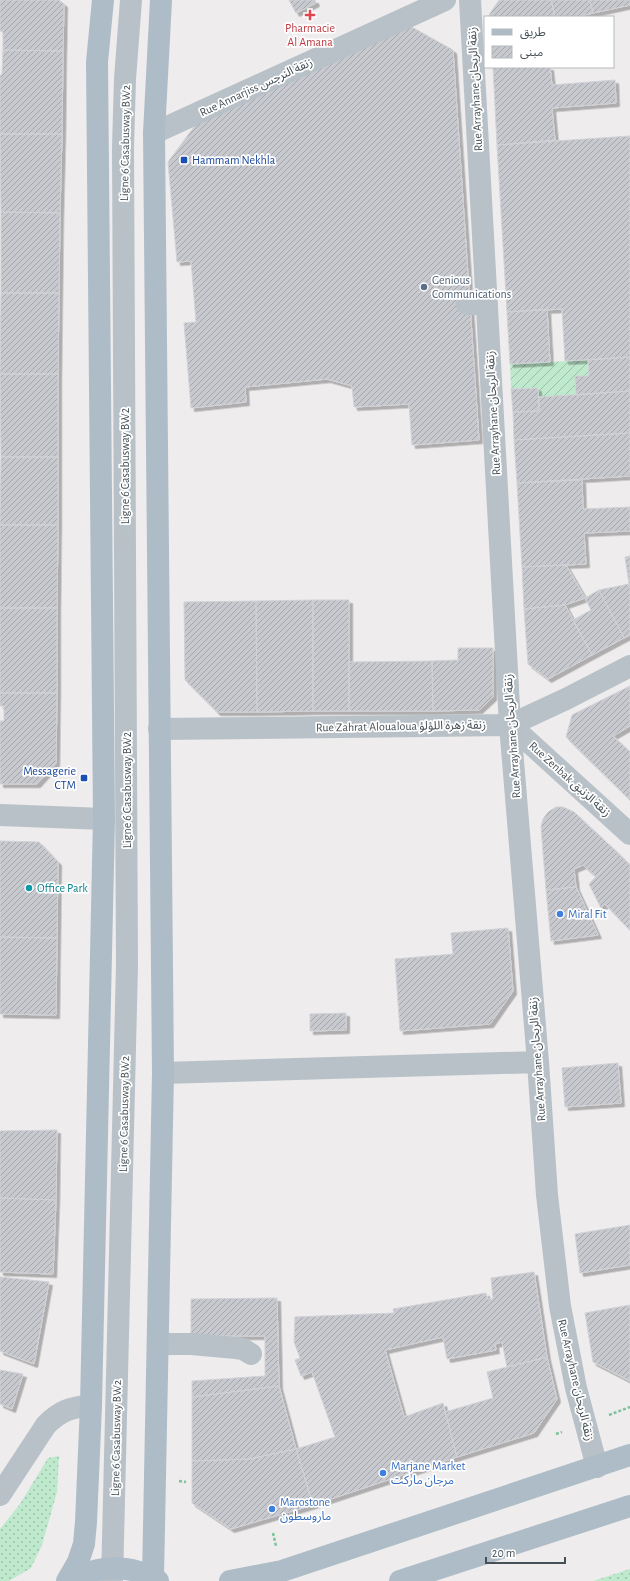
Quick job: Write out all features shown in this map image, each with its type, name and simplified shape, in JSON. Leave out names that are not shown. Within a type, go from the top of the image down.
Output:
[{"type":"main road","points":[[67,1581],[78,1562],[84,1544],[91,1405],[104,819],[98,70],[103,0]]},
{"type":"main road","points":[[72,1581],[79,1576],[96,1570],[112,1574],[142,1572],[156,1579],[158,1344],[163,1073],[154,133],[161,0]]},
{"type":"main road","points":[[230,1581],[282,1571],[630,1455]]},
{"type":"main road","points":[[400,1581],[630,1506]]},
{"type":"street","name":"Ligne 6 Casabusway BW2","points":[[112,1574],[128,965],[124,146],[126,79],[131,0]]},
{"type":"street","name":"Rue Annarjiss زنقة النرجس","points":[[154,133],[445,0]]},
{"type":"street","name":"Rue Arrayhane زنقة الريحان","points":[[470,0],[477,304],[538,1062],[547,1195],[560,1306],[576,1388],[597,1467]]},
{"type":"street","name":"Rue Zahrat Aloualoua زنقة زهرة اللؤلؤ","points":[[159,729],[510,725],[566,699],[630,666]]},
{"type":"street","name":"Rue Zenbak زنقة الزنبق","points":[[510,725],[630,834]]},
{"type":"street","points":[[0,816],[104,819]]},
{"type":"street","points":[[163,1073],[538,1062]]},
{"type":"street","points":[[158,1344],[192,1344],[236,1348],[243,1349],[250,1354]]},
{"type":"street","points":[[0,1495],[46,1425],[52,1419],[59,1413],[71,1408],[91,1405]]},
{"type":"path","points":[[609,1415],[630,1407]]},
{"type":"path","points":[[273,1533],[276,1547]]},
{"type":"green space","points":[[588,360],[589,376],[575,376],[576,395],[539,397],[538,388],[511,389],[510,364]]},
{"type":"green space","points":[[59,1456],[57,1492],[42,1545],[31,1568],[9,1581],[0,1581],[0,1529],[20,1504],[48,1458]]},
{"type":"green space","points":[[630,1569],[630,1581],[593,1581]]},
{"type":"building","points":[[0,0],[59,0],[64,4],[63,51],[3,50],[3,32],[0,31]]},
{"type":"building","points":[[289,0],[315,0],[316,3],[296,13]]},
{"type":"building","points":[[499,0],[551,0],[555,16],[490,16]]},
{"type":"building","points":[[551,0],[590,0],[593,13],[580,16],[555,16]]},
{"type":"building","points":[[590,0],[630,0],[630,5],[593,13]]},
{"type":"building","points":[[410,26],[453,50],[479,440],[412,445],[409,404],[354,407],[352,386],[327,379],[245,387],[246,402],[191,408],[184,323],[196,322],[191,261],[177,262],[168,162],[197,123]]},
{"type":"building","points":[[3,50],[63,51],[62,134],[0,134],[0,75],[2,75]]},
{"type":"building","points":[[493,68],[550,68],[552,85],[615,80],[616,103],[552,108],[555,140],[497,145]]},
{"type":"building","points":[[0,134],[62,134],[60,213],[1,212]]},
{"type":"building","points":[[630,136],[630,357],[565,361],[562,309],[507,312],[497,145]]},
{"type":"building","points":[[1,212],[60,213],[59,293],[1,293]]},
{"type":"building","points":[[1,293],[59,293],[58,374],[0,374]]},
{"type":"building","points":[[547,309],[550,362],[510,364],[507,312]]},
{"type":"building","points":[[630,357],[630,391],[576,395],[575,376],[589,376],[588,360]]},
{"type":"building","points":[[0,374],[58,374],[58,457],[1,457]]},
{"type":"building","points":[[538,388],[539,411],[513,412],[511,389]]},
{"type":"building","points":[[630,391],[630,433],[514,440],[513,412],[539,411],[539,397]]},
{"type":"building","points":[[630,433],[630,476],[517,483],[514,440]]},
{"type":"building","points":[[1,457],[58,457],[58,525],[0,525]]},
{"type":"building","points":[[582,480],[583,509],[630,507],[630,531],[584,533],[586,564],[522,567],[517,483]]},
{"type":"building","points":[[0,525],[58,525],[57,608],[0,608]]},
{"type":"building","points":[[630,556],[630,635],[624,638],[599,590],[629,584],[625,557]]},
{"type":"building","points":[[566,565],[585,598],[565,605],[524,609],[522,567]]},
{"type":"building","points":[[599,590],[624,638],[592,655],[573,620],[591,610],[585,598]]},
{"type":"building","points":[[313,600],[313,711],[257,712],[256,601]]},
{"type":"building","points":[[313,600],[349,600],[349,711],[313,711]]},
{"type":"building","points":[[256,601],[257,712],[217,712],[185,680],[184,602]]},
{"type":"building","points":[[565,605],[592,655],[548,679],[528,664],[524,609]]},
{"type":"building","points":[[0,608],[57,608],[57,693],[0,693]]},
{"type":"building","points":[[458,648],[493,648],[493,697],[479,710],[433,711],[432,661],[458,660]]},
{"type":"building","points":[[432,661],[433,711],[349,711],[349,662]]},
{"type":"building","points":[[630,686],[630,726],[613,736],[630,752],[629,799],[566,737],[572,715]]},
{"type":"building","points":[[0,693],[57,693],[56,763],[37,784],[0,784],[0,721],[4,721],[4,706],[0,706]]},
{"type":"building","points":[[556,807],[563,807],[574,812],[618,853],[596,877],[583,865],[574,869],[576,887],[546,890],[541,827],[543,819],[548,812]]},
{"type":"building","name":"Office Park","points":[[0,841],[39,842],[58,862],[57,938],[0,937]]},
{"type":"building","points":[[618,853],[630,865],[630,919],[625,925],[605,904],[601,908],[589,884]]},
{"type":"building","points":[[576,887],[598,935],[551,941],[546,890]]},
{"type":"building","points":[[630,919],[630,930],[625,925]]},
{"type":"building","points":[[508,928],[513,991],[490,1024],[400,1031],[395,959],[453,954],[451,933]]},
{"type":"building","points":[[0,937],[57,938],[56,1015],[0,1014]]},
{"type":"building","points":[[346,1013],[346,1030],[310,1031],[310,1014]]},
{"type":"building","points":[[618,1063],[621,1103],[565,1107],[562,1068]]},
{"type":"building","points":[[57,1130],[56,1200],[0,1198],[0,1131]]},
{"type":"building","points":[[0,1198],[56,1200],[53,1274],[0,1272]]},
{"type":"building","points":[[630,1225],[630,1265],[580,1273],[575,1234]]},
{"type":"building","points":[[534,1272],[547,1357],[507,1367],[502,1342],[495,1344],[496,1350],[447,1359],[443,1337],[385,1350],[404,1417],[443,1403],[457,1457],[313,1505],[296,1449],[335,1437],[312,1372],[301,1376],[295,1360],[300,1358],[294,1342],[295,1317],[394,1313],[393,1309],[486,1293],[487,1299],[493,1299],[491,1278]]},
{"type":"building","points":[[0,1277],[49,1282],[34,1364],[0,1351]]},
{"type":"building","points":[[277,1298],[279,1386],[192,1397],[192,1381],[265,1376],[265,1336],[191,1336],[191,1299]]},
{"type":"building","points":[[630,1305],[630,1381],[593,1362],[585,1313]]},
{"type":"building","points":[[547,1357],[557,1399],[534,1433],[457,1457],[445,1412],[493,1398],[487,1372]]},
{"type":"building","points":[[0,1370],[23,1374],[12,1409],[0,1404]]},
{"type":"building","points":[[279,1386],[296,1449],[249,1459],[192,1461],[192,1397]]},
{"type":"building","points":[[296,1449],[313,1505],[231,1529],[192,1503],[192,1461],[249,1459]]},
{"type":"place","name":"Pharmacie Al Amana","points":[[310,15]]},
{"type":"place","name":"Hammam Nekhla","points":[[184,160]]},
{"type":"place","name":"Genious Communications","points":[[424,287]]},
{"type":"place","name":"Messagerie CTM","points":[[84,778]]},
{"type":"place","name":"Office Park","points":[[29,888]]},
{"type":"place","name":"Miral Fit","points":[[560,914]]},
{"type":"place","name":"Marjane Market مرجان ماركت","points":[[383,1473]]},
{"type":"place","name":"Marostone ماروسطون","points":[[272,1509]]}]
